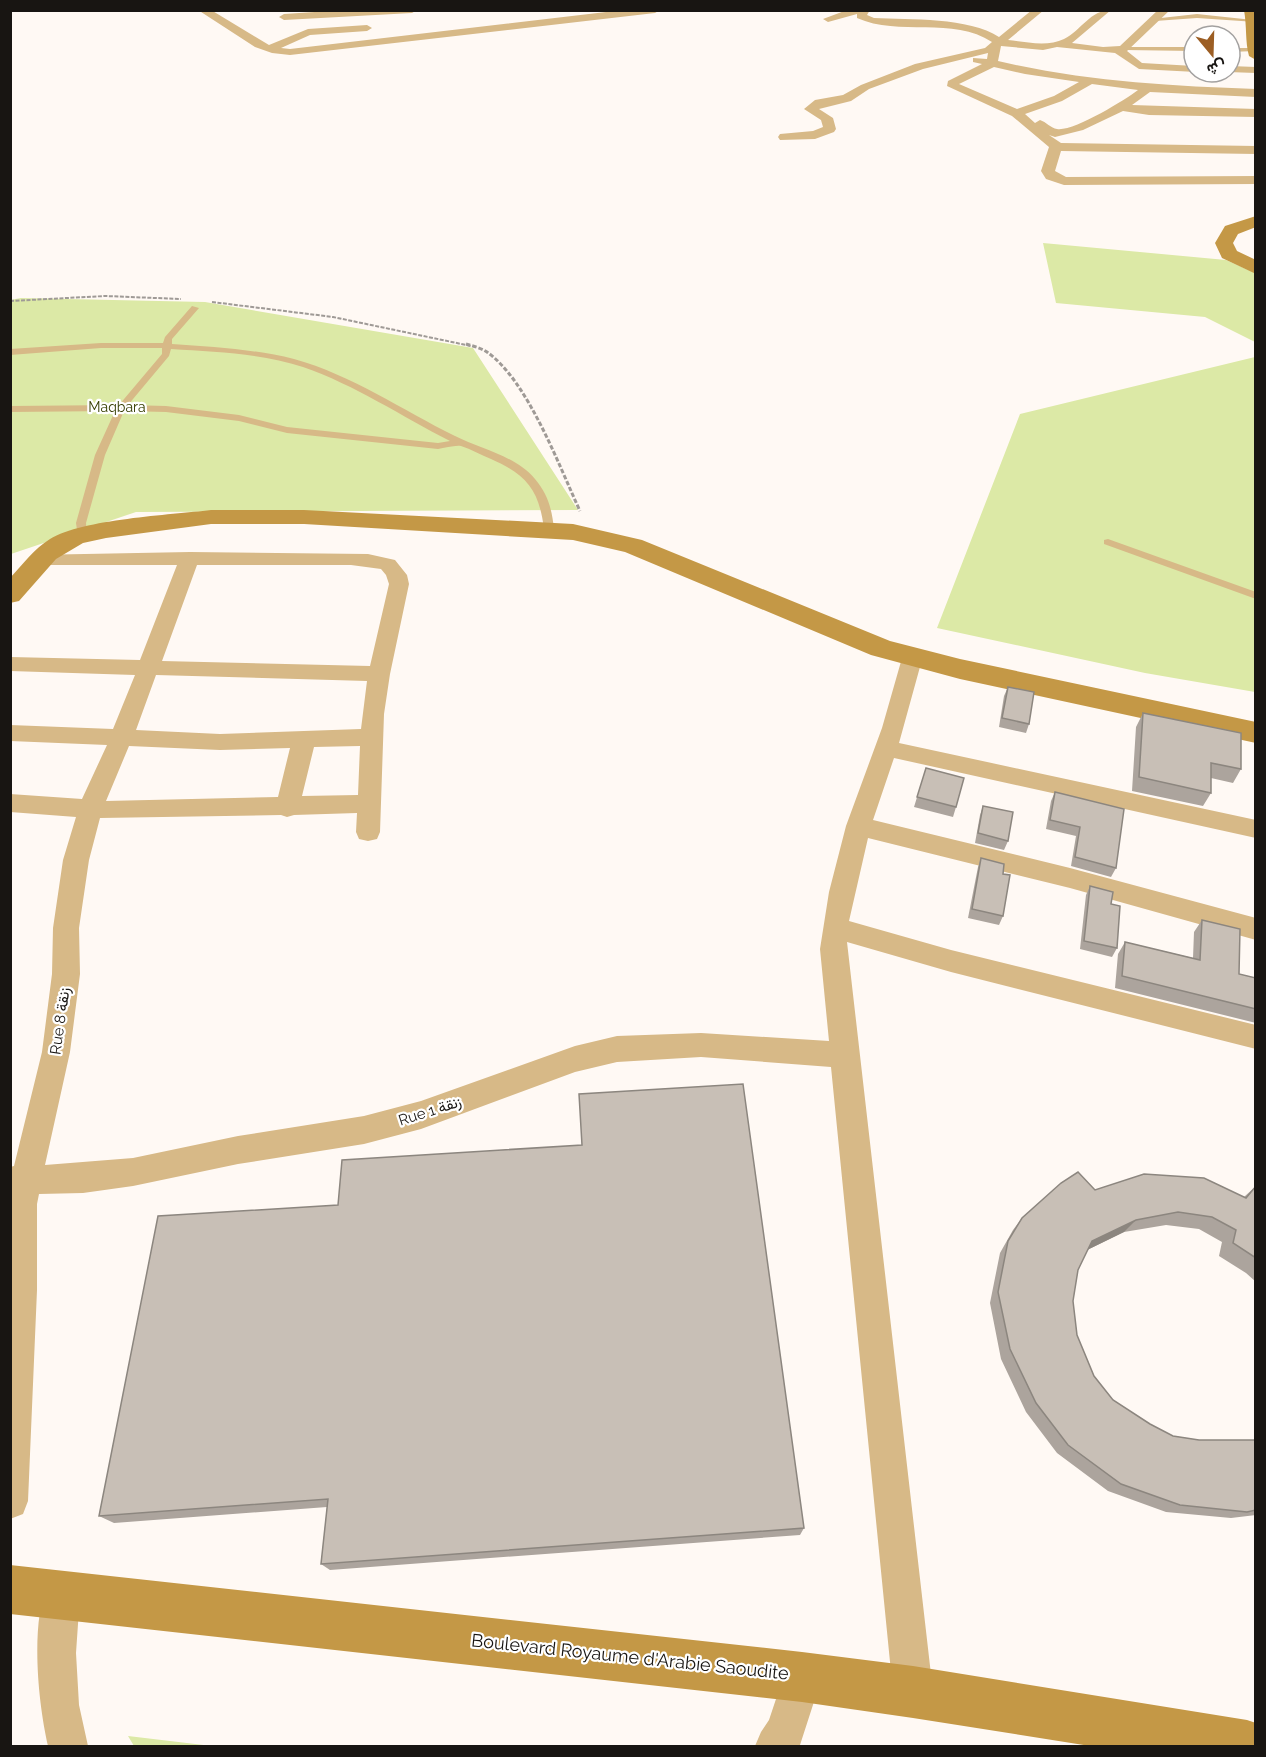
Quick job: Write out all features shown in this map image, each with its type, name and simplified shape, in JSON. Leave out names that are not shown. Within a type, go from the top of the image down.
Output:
[{"type":"street","points":[[203,10],[232,26],[258,46],[268,50],[300,52],[655,10]]},
{"type":"street","points":[[272,10],[308,32]]},
{"type":"street","points":[[284,17],[412,10]]},
{"type":"street","points":[[828,19],[863,10]]},
{"type":"street","points":[[863,10],[861,16],[867,20],[964,28],[986,33],[998,45],[1033,47],[1061,45],[1122,49],[1139,66],[1182,68]]},
{"type":"street","points":[[784,137],[815,135],[830,129],[827,118],[811,110],[815,105],[847,98],[865,87],[920,66],[966,57],[998,45],[1039,10]]},
{"type":"street","points":[[1061,45],[1078,35],[1106,10]]},
{"type":"street","points":[[1122,49],[1165,10]]},
{"type":"street","points":[[889,22],[916,11]]},
{"type":"street","points":[[417,26],[538,15],[559,21]]},
{"type":"street","points":[[1253,20],[1254,48]]},
{"type":"street","points":[[268,50],[308,32],[378,28]]},
{"type":"street","points":[[998,45],[992,64],[952,83],[956,88],[1022,117],[1056,146],[1256,150]]},
{"type":"street","points":[[966,57],[1032,72],[1148,87],[1194,92],[1256,93]]},
{"type":"street","points":[[1016,84],[1025,80],[1032,72]]},
{"type":"street","points":[[1022,111],[1075,91],[1091,79]]},
{"type":"street","points":[[970,93],[993,94],[1055,133],[1074,129],[1120,107],[1137,98],[1148,87]]},
{"type":"street","points":[[1120,107],[1149,111],[1256,113]]},
{"type":"street","points":[[1056,146],[1048,171],[1051,176],[1064,181],[1256,180]]},
{"type":"street","points":[[1254,222],[1233,229],[1224,239],[1226,251],[1256,268]]},
{"type":"street","points":[[1236,258],[1246,260],[1256,258]]},
{"type":"street","points":[[14,586],[47,553],[82,535],[212,517],[252,516],[561,531],[633,546],[862,640],[912,656],[981,674],[1256,733]]},
{"type":"street","points":[[47,553],[190,558],[351,559],[390,564],[398,575],[399,584],[379,674],[371,737],[368,832]]},
{"type":"street","name":"Rue 8 زنقة","points":[[10,1501],[21,1290],[21,1204],[18,1181],[56,1052],[66,974],[68,912],[76,861],[90,809],[122,737],[190,558]]},
{"type":"street","points":[[912,656],[899,707],[858,826],[835,928],[833,949],[913,1692]]},
{"type":"street","points":[[10,664],[379,674]]},
{"type":"street","points":[[10,733],[220,742],[371,737]]},
{"type":"street","points":[[287,808],[304,740]]},
{"type":"street","points":[[885,748],[1256,829]]},
{"type":"street","points":[[10,803],[90,809],[287,808],[369,804]]},
{"type":"street","points":[[858,826],[1070,878],[1256,929]]},
{"type":"street","points":[[835,928],[951,961],[1256,1037]]},
{"type":"street","name":"Rue 1 زنقة","points":[[18,1181],[83,1178],[133,1172],[238,1150],[364,1130],[421,1115],[575,1059],[617,1048],[701,1045],[845,1055]]},
{"type":"street","name":"Boulevard Royaume d'Arabie Saoudite","points":[[10,1589],[802,1677],[913,1692],[1247,1746]]},
{"type":"street","points":[[62,1595],[57,1653],[59,1704],[68,1746]]},
{"type":"street","points":[[787,1741],[802,1677]]},
{"type":"lane","points":[[1155,19],[1197,16],[1253,20]]},
{"type":"lane","points":[[1122,49],[1182,49]]},
{"type":"lane","points":[[82,535],[81,522],[100,455],[121,408],[166,354],[168,339],[193,304]]},
{"type":"lane","points":[[10,352],[83,346],[167,344],[249,352],[304,365],[386,401],[457,441],[515,465],[532,479],[561,531]]},
{"type":"lane","points":[[10,409],[166,409],[219,415],[288,430],[438,446],[451,445],[457,441]]},
{"type":"lane","points":[[1108,542],[1256,596]]},
{"type":"path","points":[[10,301],[105,296],[193,304]]},
{"type":"path","points":[[202,301],[333,317],[465,344],[486,351],[496,359],[524,396],[581,512],[561,531]]},
{"type":"path","points":[[1256,317],[1256,327]]},
{"type":"green space","points":[[1043,243],[1226,260],[1255,273],[1255,342],[1205,317],[1056,303]]},
{"type":"green space","name":"Maqbara","points":[[21,298],[205,302],[473,348],[578,510],[136,512],[11,554],[10,300]]},
{"type":"green space","points":[[1255,357],[1255,692],[1145,673],[937,628],[1020,414]]},
{"type":"green space","points":[[128,1736],[212,1746],[134,1746]]},
{"type":"building","points":[[1008,687],[1034,692],[1029,724],[1002,718]]},
{"type":"building","points":[[1143,713],[1241,733],[1241,769],[1211,763],[1211,793],[1139,777]]},
{"type":"building","points":[[926,768],[964,778],[956,807],[917,797]]},
{"type":"building","points":[[1055,792],[1124,809],[1116,868],[1075,857],[1080,827],[1050,820]]},
{"type":"building","points":[[983,806],[1013,812],[1008,841],[978,833]]},
{"type":"building","points":[[981,858],[1004,864],[1003,874],[1010,875],[1003,916],[972,909]]},
{"type":"building","points":[[1090,886],[1113,892],[1111,904],[1120,906],[1117,948],[1084,941]]},
{"type":"building","points":[[1202,920],[1240,929],[1239,974],[1256,978],[1256,1009],[1122,976],[1125,942],[1200,960]]},
{"type":"building","points":[[743,1084],[804,1528],[321,1564],[328,1499],[99,1516],[158,1216],[338,1205],[342,1160],[582,1145],[579,1094]]},
{"type":"building","points":[[1078,1172],[1095,1190],[1144,1174],[1204,1178],[1246,1198],[1256,1186],[1256,1258],[1233,1243],[1236,1230],[1212,1217],[1178,1212],[1136,1220],[1092,1241],[1078,1270],[1073,1301],[1077,1335],[1094,1376],[1113,1400],[1173,1436],[1199,1440],[1256,1440],[1256,1510],[1247,1512],[1180,1505],[1121,1484],[1068,1445],[1036,1403],[1010,1349],[998,1292],[1008,1241],[1022,1218],[1061,1183]]}]
